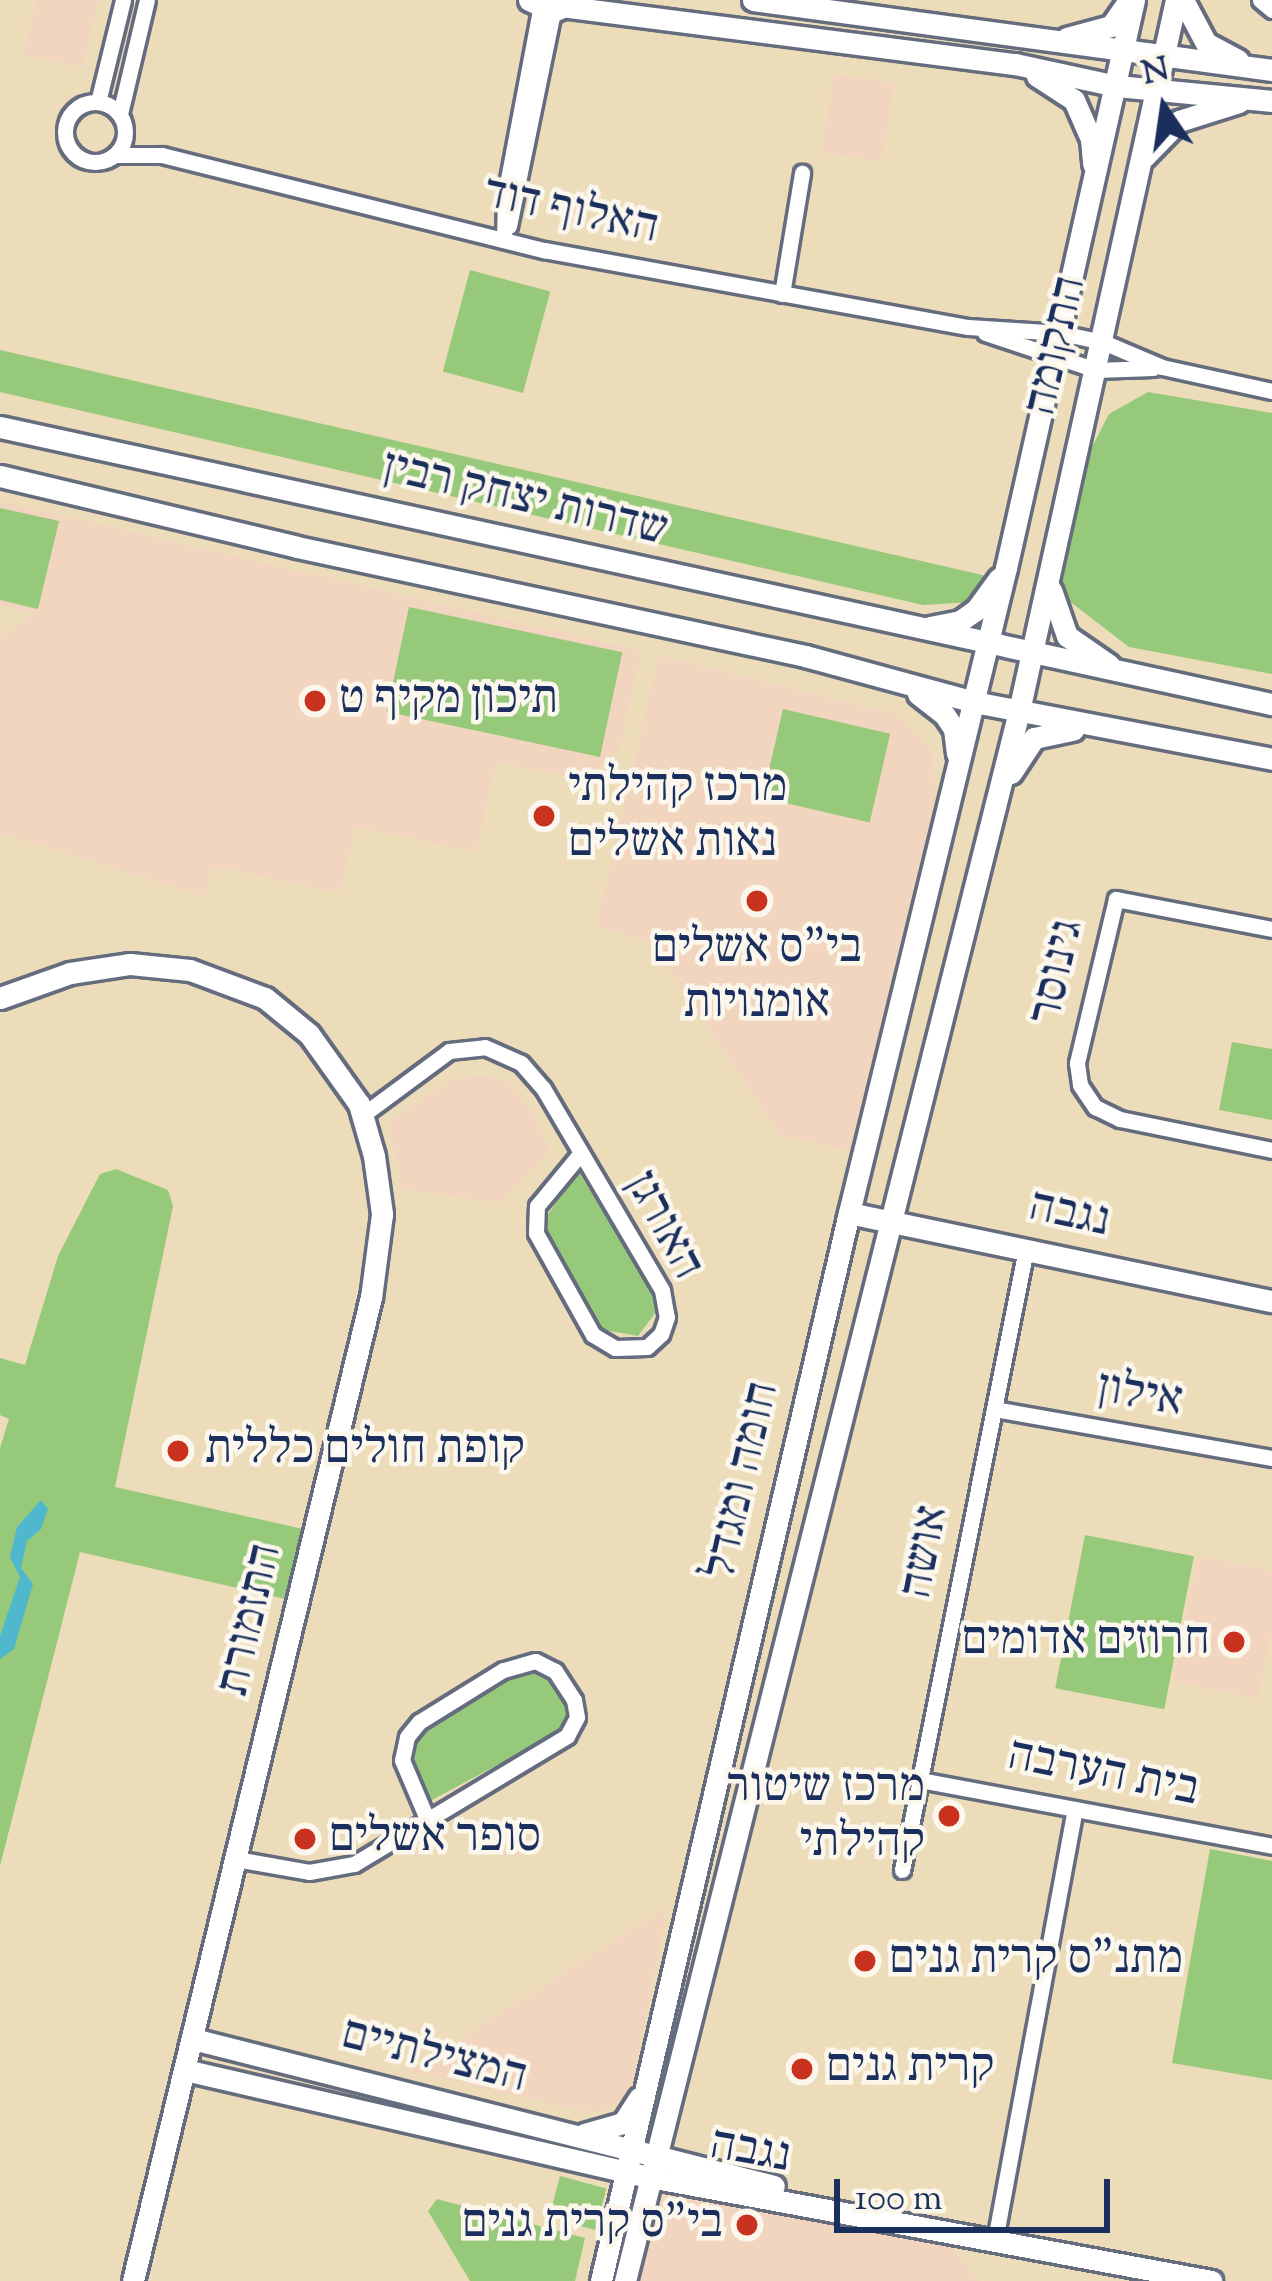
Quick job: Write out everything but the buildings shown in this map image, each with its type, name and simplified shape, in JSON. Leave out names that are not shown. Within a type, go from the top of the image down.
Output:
[{"type":"street","points":[[98,102],[123,0]]},
{"type":"street","points":[[98,102],[73,111],[65,138],[85,160],[115,155],[147,0]]},
{"type":"street","points":[[753,0],[1264,69]]},
{"type":"street","points":[[1043,42],[1111,26],[1132,0]]},
{"type":"street","name":"התקומה","points":[[974,702],[1118,86],[1132,0]]},
{"type":"street","points":[[1180,0],[1206,43],[1264,69]]},
{"type":"street","name":"התקומה","points":[[1019,711],[1163,56],[1180,0]]},
{"type":"street","points":[[1260,0],[1272,10]]},
{"type":"street","points":[[504,240],[505,195],[546,4],[1015,64],[1118,86],[1262,99]]},
{"type":"street","points":[[1015,64],[1074,100],[1091,139],[1094,189]]},
{"type":"street","points":[[1136,180],[1145,155],[1179,122],[1262,99]]},
{"type":"street","points":[[98,102],[123,122]]},
{"type":"street","name":"האלוף דוד","points":[[123,122],[162,155]]},
{"type":"street","name":"האלוף דוד","points":[[115,155],[162,155],[504,240],[782,294],[968,327],[1061,333],[1103,342],[1162,368]]},
{"type":"street","points":[[782,294],[802,173]]},
{"type":"street","name":"האלוף דוד","points":[[968,327],[1054,360],[1096,370],[1162,368]]},
{"type":"street","points":[[1162,368],[1272,391]]},
{"type":"street","name":"שדרות יצחק רבין","points":[[0,427],[1272,704]]},
{"type":"street","name":"שדרות יצחק רבין","points":[[0,476],[974,702],[1122,731]]},
{"type":"street","points":[[1050,566],[1052,606],[1064,632],[1125,674]]},
{"type":"street","points":[[914,629],[960,621],[976,610],[1006,568]]},
{"type":"street","points":[[891,680],[933,701],[944,714],[957,744],[956,777]]},
{"type":"street","name":"חומה ומגדל","points":[[625,2281],[647,2081],[849,1213],[974,702]]},
{"type":"street","name":"חומה ומגדל","points":[[601,2281],[641,2164],[1019,711]]},
{"type":"street","points":[[995,805],[1034,738],[1051,731],[1122,731],[1272,759]]},
{"type":"street","name":"גינוסר","points":[[1272,929],[1116,899],[1077,1063],[1080,1085],[1095,1107],[1120,1119],[1272,1150]]},
{"type":"street","name":"התזמורת","points":[[0,998],[101,966],[162,966],[212,976],[265,998],[297,1021],[364,1114],[382,1234],[133,2281]]},
{"type":"street","name":"האורגן","points":[[364,1114],[431,1060],[463,1046],[485,1047],[521,1063],[543,1088],[662,1290],[667,1317],[661,1334],[647,1347],[615,1348],[593,1335],[536,1233],[537,1206],[580,1154]]},
{"type":"street","name":"נגבה","points":[[849,1213],[1272,1301]]},
{"type":"street","name":"אושה","points":[[902,1870],[1026,1249]]},
{"type":"street","name":"אילון","points":[[994,1409],[1272,1459]]},
{"type":"street","points":[[236,1859],[326,1872],[354,1864],[567,1736],[577,1717],[574,1700],[555,1671],[535,1661],[503,1670],[419,1722],[407,1737],[402,1760],[427,1819]]},
{"type":"street","name":"בית הערבה","points":[[920,1780],[1272,1846]]},
{"type":"street","points":[[995,2240],[1075,1809]]},
{"type":"street","name":"המצילתיים","points":[[193,2038],[572,2136],[641,2164]]},
{"type":"street","name":"המצילתיים","points":[[185,2070],[641,2164]]},
{"type":"street","points":[[572,2136],[622,2122],[647,2081]]},
{"type":"street","name":"נגבה","points":[[641,2164],[907,2223],[1211,2281]]},
{"type":"shaded area","points":[[36,0],[98,0],[82,68],[23,54]]},
{"type":"shaded area","points":[[834,74],[894,84],[882,162],[822,152]]},
{"type":"shaded area","name":"תיכון מקיף ט","points":[[0,501],[641,651],[619,751],[599,764],[594,782],[496,762],[476,852],[356,827],[339,893],[213,866],[204,896],[0,833],[0,639],[33,614],[0,605]]},
{"type":"shaded area","name":"בי\"ס אשלים אומנויות","points":[[659,655],[896,714],[931,748],[937,801],[849,1151],[780,1135],[651,943],[596,925]]},
{"type":"shaded area","points":[[481,1075],[509,1083],[535,1117],[550,1150],[501,1203],[403,1189],[389,1123],[450,1080]]},
{"type":"shaded area","points":[[1198,1556],[1272,1571],[1272,1628],[1258,1699],[1173,1682]]},
{"type":"shaded area","points":[[667,1907],[634,2076],[623,2098],[599,2112],[578,2110],[410,2071]]},
{"type":"shaded area","name":"בי\"ס קרית גנים","points":[[673,2190],[951,2247],[979,2281],[636,2281],[655,2200],[670,2203]]},
{"type":"green space","points":[[470,270],[550,291],[523,393],[443,371]]},
{"type":"green space","points":[[0,350],[991,577],[974,602],[923,605],[0,392]]},
{"type":"green space","points":[[1148,392],[1272,413],[1272,674],[1129,647],[1060,594],[1088,455],[1109,414]]},
{"type":"green space","points":[[0,508],[59,521],[38,609],[0,600]]},
{"type":"green space","points":[[409,607],[622,652],[600,757],[387,712]]},
{"type":"green space","points":[[783,709],[890,734],[870,822],[763,798]]},
{"type":"green space","points":[[1232,1042],[1272,1049],[1272,1120],[1219,1110]]},
{"type":"green space","points":[[116,1169],[168,1190],[173,1206],[115,1487],[303,1529],[286,1599],[80,1552],[0,1866],[0,1448],[9,1419],[0,1415],[0,1358],[25,1365],[58,1256],[100,1174]]},
{"type":"green space","points":[[578,1171],[652,1292],[656,1312],[638,1336],[599,1329],[542,1223]]},
{"type":"green space","points":[[1085,1535],[1194,1556],[1164,1709],[1055,1688]]},
{"type":"green space","points":[[535,1667],[551,1675],[568,1701],[571,1716],[563,1730],[430,1801],[409,1769],[412,1738],[507,1674]]},
{"type":"green space","points":[[1210,1849],[1272,1861],[1272,2080],[1172,2063]]},
{"type":"green space","points":[[560,2176],[606,2188],[595,2230],[549,2218]]},
{"type":"green space","points":[[437,2199],[585,2238],[575,2281],[470,2281],[428,2211]]},
{"type":"water","points":[[41,1500],[48,1509],[41,1529],[27,1541],[21,1568],[33,1584],[14,1649],[0,1659],[0,1636],[20,1577],[10,1557],[17,1527]]},
{"type":"place","name":"תיכון מקיף ט","points":[[315,701]]},
{"type":"place","name":"מרכז קהילתי נאות אשלים","points":[[544,816]]},
{"type":"place","name":"בי\"ס אשלים אומנויות","points":[[757,901]]},
{"type":"place","name":"קופת חולים כללית","points":[[178,1451]]},
{"type":"place","name":"חרוזים אדומים","points":[[1234,1642]]},
{"type":"place","name":"מרכז שיטור קהילתי","points":[[949,1816]]},
{"type":"place","name":"סופר אשלים","points":[[305,1839]]},
{"type":"place","name":"מתנ\"ס קרית גנים","points":[[865,1961]]},
{"type":"place","name":"קרית גנים","points":[[802,2069]]},
{"type":"place","name":"בי\"ס קרית גנים","points":[[747,2225]]}]
